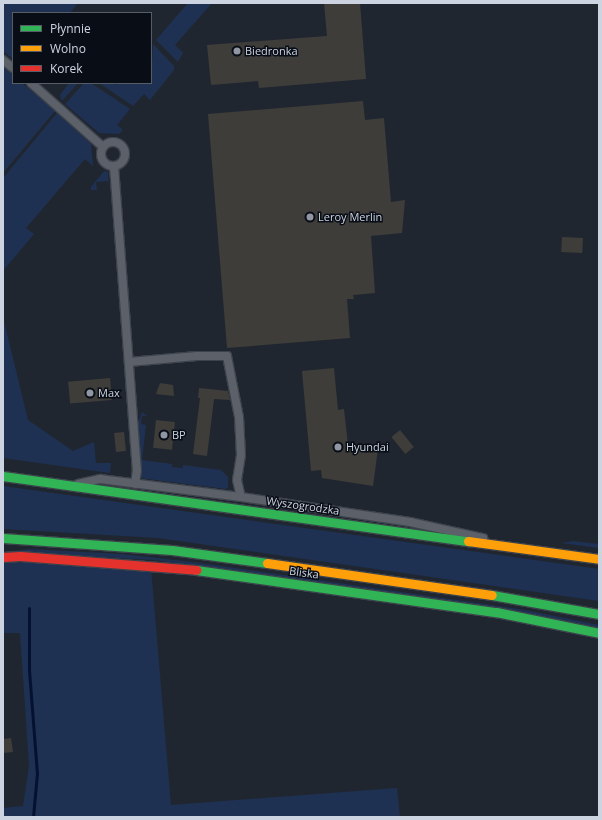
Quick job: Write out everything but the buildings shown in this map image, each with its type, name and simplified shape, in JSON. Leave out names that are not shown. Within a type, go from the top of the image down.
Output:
[{"type":"main road","name":"Wyszogrodzka","points":[[3,476],[599,559]]},
{"type":"main road","points":[[3,538],[172,550],[530,601],[599,614]]},
{"type":"main road","name":"Bliska","points":[[3,557],[80,559],[176,567],[496,612],[599,633]]},
{"type":"street","points":[[3,60],[12,67]]},
{"type":"street","points":[[32,84],[103,147]]},
{"type":"street","points":[[113,142],[120,144],[124,150],[123,161],[114,166],[107,165],[102,160],[103,147],[113,142]]},
{"type":"street","points":[[114,166],[137,470],[135,484]]},
{"type":"street","points":[[129,362],[197,356],[227,356],[234,388],[241,441],[238,480],[241,497]]},
{"type":"street","points":[[69,485],[100,479],[241,497],[410,522],[549,551]]},
{"type":"shaded area","points":[[3,3],[78,3],[71,12],[12,12],[12,58],[3,51]]},
{"type":"shaded area","points":[[188,3],[212,3],[175,45],[183,53],[178,62],[156,40]]},
{"type":"shaded area","points":[[153,44],[174,66],[174,70],[150,100],[144,94],[133,106],[100,84],[152,84]]},
{"type":"shaded area","points":[[3,67],[12,74],[12,84],[23,84],[55,111],[3,173]]},
{"type":"shaded area","points":[[68,84],[77,84],[62,101],[60,95]]},
{"type":"shaded area","points":[[83,84],[92,84],[130,109],[117,125],[123,130],[119,134],[99,133],[65,104]]},
{"type":"shaded area","points":[[57,113],[91,144],[93,166],[85,159],[26,228],[34,234],[3,271],[3,178]]},
{"type":"shaded area","points":[[104,171],[108,172],[109,188],[108,181],[96,182],[97,190],[91,190],[91,187]]},
{"type":"shaded area","points":[[3,317],[28,420],[73,451],[94,442],[96,463],[111,463],[110,473],[3,458]]},
{"type":"shaded area","points":[[142,412],[147,416],[142,416],[141,424],[146,425],[142,460],[172,464],[172,467],[183,468],[183,465],[221,470],[228,477],[228,487],[226,489],[140,478],[137,426]]},
{"type":"shaded area","points":[[3,486],[599,569],[599,601],[158,538],[3,529]]},
{"type":"shaded area","points":[[573,541],[599,544],[599,548],[561,543]]},
{"type":"shaded area","points":[[29,549],[122,554],[193,562],[525,610],[599,625],[599,629],[154,560],[3,552]]},
{"type":"shaded area","points":[[31,562],[151,568],[171,805],[397,788],[400,817],[3,817],[3,808],[23,806],[29,766],[20,633],[3,633],[3,563]]},
{"type":"waterway","points":[[29,608],[29,670],[37,773],[33,817]]},
{"type":"traffic: fast","points":[[3,476],[468,541]]},
{"type":"traffic: fast","points":[[3,538],[172,550],[267,563]]},
{"type":"traffic: fast","points":[[196,570],[496,612],[599,633]]},
{"type":"traffic: fast","points":[[492,595],[599,614]]},
{"type":"traffic: slow","points":[[468,541],[599,559]]},
{"type":"traffic: slow","points":[[267,563],[492,595]]},
{"type":"traffic: jam","points":[[3,557],[20,556],[196,570]]},
{"type":"place","name":"Biedronka","points":[[237,51]]},
{"type":"place","name":"Leroy Merlin","points":[[310,217]]},
{"type":"place","name":"Max","points":[[90,393]]},
{"type":"place","name":"BP","points":[[164,435]]},
{"type":"place","name":"Hyundai","points":[[338,447]]}]
